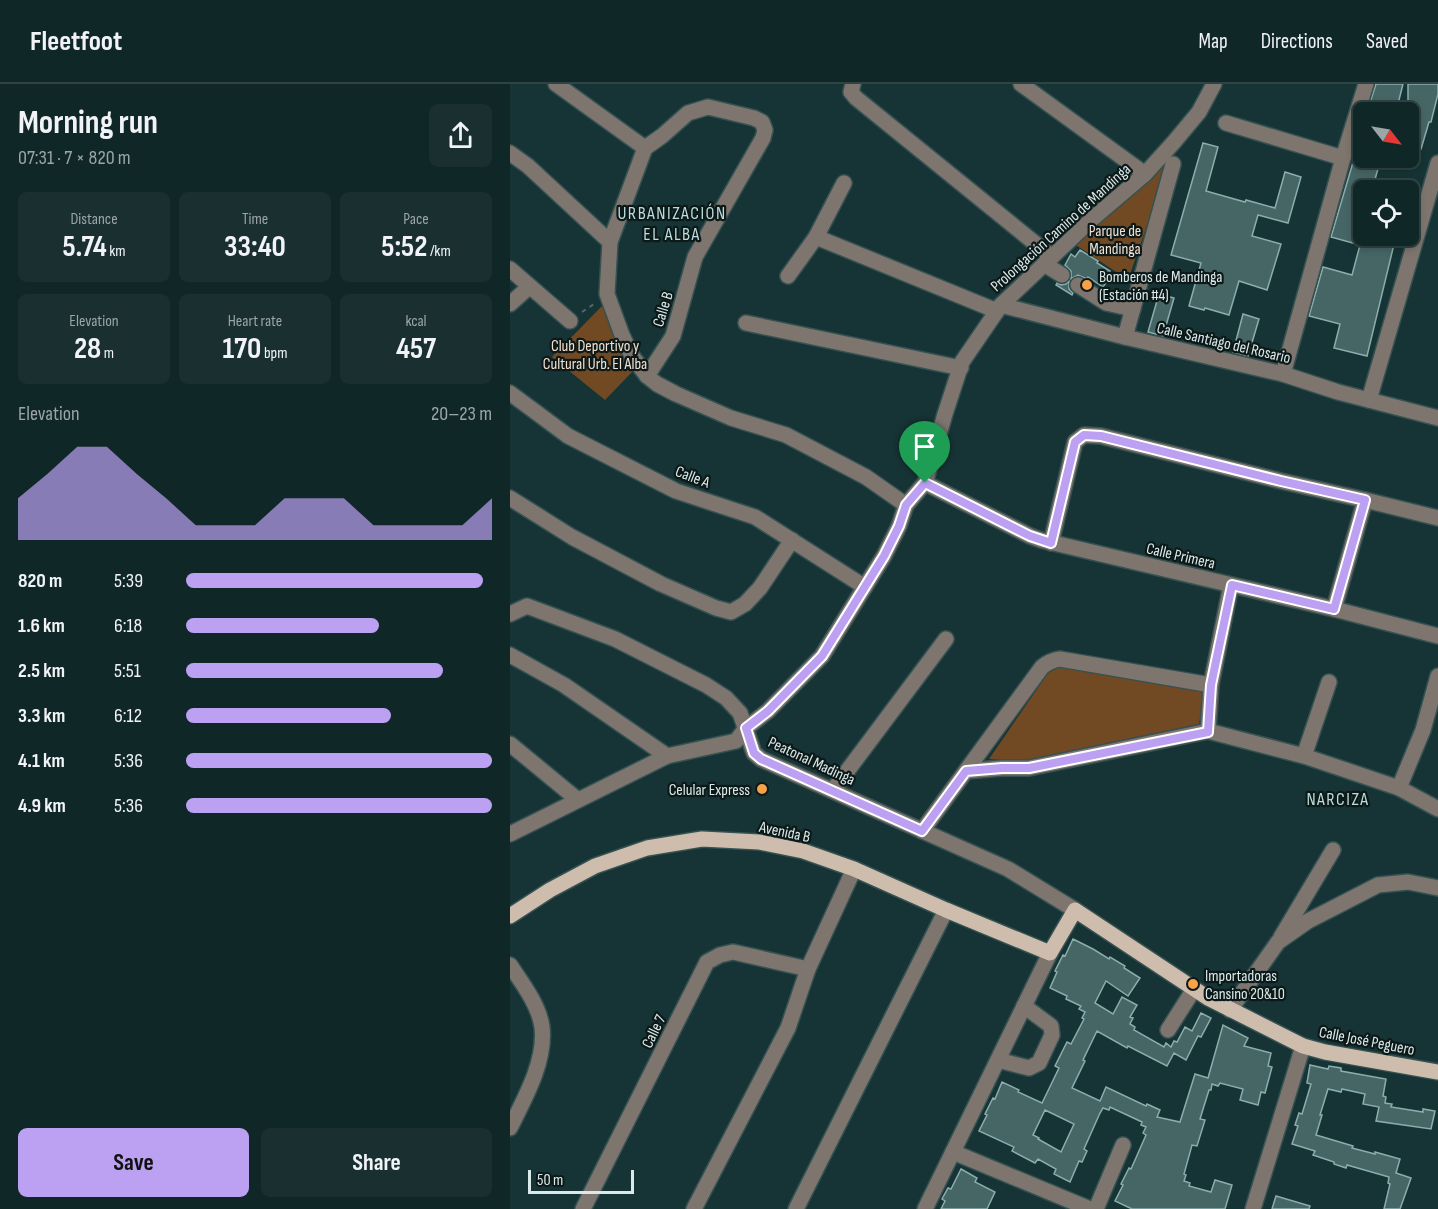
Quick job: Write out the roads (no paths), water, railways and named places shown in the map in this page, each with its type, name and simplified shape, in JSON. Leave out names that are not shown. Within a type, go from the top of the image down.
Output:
[{"type":"main road","name":"Avenida B","points":[[510,916],[550,890],[596,866],[647,848],[702,839],[759,842],[802,851],[854,869],[1050,953]]},
{"type":"main road","points":[[1050,953],[1075,910]]},
{"type":"main road","name":"Calle José Peguero","points":[[1075,910],[1194,989],[1230,1010],[1304,1046],[1325,1052],[1438,1072]]},
{"type":"street","points":[[556,84],[645,148],[610,242],[607,294],[632,356],[647,376],[676,394],[730,418],[786,435],[866,477],[906,505]]},
{"type":"street","points":[[853,84],[851,92],[855,98],[1062,275]]},
{"type":"street","points":[[1021,84],[1145,174]]},
{"type":"street","name":"Prolongación Camino de Mandinga","points":[[510,834],[667,756],[736,741],[746,728],[768,711],[822,656],[884,556],[906,505],[925,483],[962,362],[999,308],[1091,220],[1145,174],[1199,112],[1214,84]]},
{"type":"street","points":[[1283,374],[1366,84]]},
{"type":"street","name":"Calle B","points":[[645,148],[688,113],[708,107],[754,118],[762,122],[765,130],[763,138],[695,257],[673,336],[647,376]]},
{"type":"street","points":[[1226,123],[1344,158]]},
{"type":"street","points":[[510,153],[528,166],[610,242]]},
{"type":"street","points":[[1369,400],[1438,163]]},
{"type":"street","points":[[1125,338],[1173,165]]},
{"type":"street","points":[[788,276],[816,237],[844,183]]},
{"type":"street","name":"Calle Santiago del Rosario","points":[[816,237],[999,308],[1283,374],[1338,392],[1438,418]]},
{"type":"street","points":[[510,269],[570,321]]},
{"type":"street","points":[[1078,285],[1106,303],[1133,309]]},
{"type":"street","points":[[510,304],[529,287]]},
{"type":"street","points":[[746,322],[961,368]]},
{"type":"street","name":"Calle A","points":[[510,393],[568,436],[676,491],[755,517],[865,587]]},
{"type":"street","points":[[1051,543],[1075,442],[1084,435],[1101,436],[1438,518]]},
{"type":"street","name":"Calle Primera","points":[[925,483],[1030,536],[1051,543],[1334,609],[1438,636]]},
{"type":"street","points":[[510,498],[573,537],[662,584],[716,608],[731,612],[745,604],[760,588],[792,540]]},
{"type":"street","points":[[1334,609],[1365,500]]},
{"type":"street","points":[[1208,732],[1211,685],[1232,585]]},
{"type":"street","name":"Peatonal Madinga","points":[[510,614],[527,606],[615,639],[706,685],[726,698],[740,713],[754,753],[761,759],[1008,868],[1075,910]]},
{"type":"street","points":[[833,790],[946,639]]},
{"type":"street","points":[[510,656],[564,685],[667,756]]},
{"type":"street","points":[[922,831],[1042,667],[1048,663],[1060,659],[1211,685]]},
{"type":"street","points":[[1399,788],[1423,730],[1438,676]]},
{"type":"street","points":[[1304,756],[1329,682]]},
{"type":"street","points":[[966,771],[1029,768],[1208,732],[1304,756],[1399,788],[1438,809]]},
{"type":"street","points":[[510,744],[578,800]]},
{"type":"street","points":[[1230,1010],[1278,942],[1333,850]]},
{"type":"street","points":[[694,1209],[788,1028],[808,969],[854,869]]},
{"type":"street","points":[[1278,942],[1308,921],[1378,885],[1408,882],[1438,888]]},
{"type":"street","points":[[796,1209],[946,910]]},
{"type":"street","name":"Calle 7","points":[[584,1209],[707,962],[720,955],[733,952],[808,969]]},
{"type":"street","points":[[925,1209],[1050,953]]},
{"type":"street","points":[[510,965],[536,1006],[542,1027],[541,1053],[529,1089],[510,1128]]},
{"type":"street","points":[[1168,1030],[1194,989]]},
{"type":"street","points":[[998,1060],[1029,1068],[1039,1063],[1052,1035],[1051,1026],[1024,1006]]},
{"type":"street","points":[[1253,1209],[1304,1046]]},
{"type":"street","points":[[1096,1209],[1123,1144]]},
{"type":"street","points":[[953,1152],[1090,1209]]},
{"type":"place","name":"Bomberos de Mandinga (Estación #4)","points":[[1087,285]]},
{"type":"place","name":"Celular Express","points":[[762,789]]},
{"type":"place","name":"Importadoras Cansino 20&10","points":[[1193,984]]},
{"type":"district","name":"URBANIZACIÓN EL ALBA","points":[[672,223]]},
{"type":"district","name":"NARCIZA","points":[[1338,799]]},
{"type":"park label","name":"Parque de Mandinga","points":[[1115,239]]},
{"type":"park label","name":"Club Deportivo y Cultural Urb. El Alba","points":[[595,354]]}]
